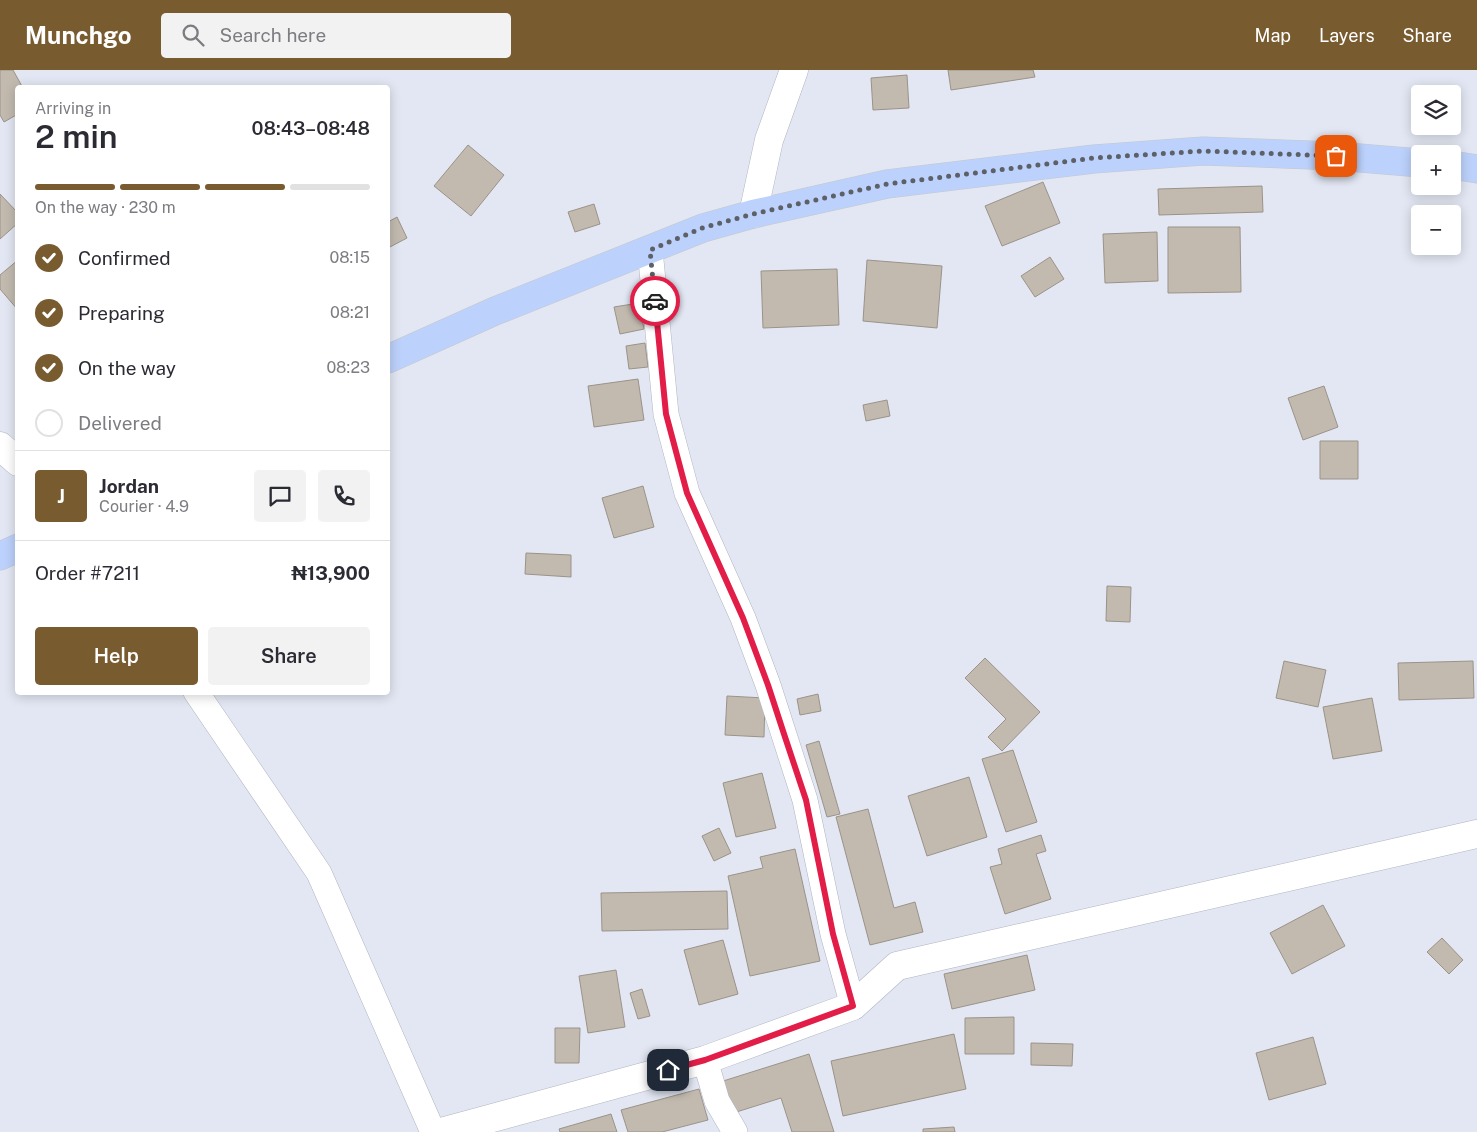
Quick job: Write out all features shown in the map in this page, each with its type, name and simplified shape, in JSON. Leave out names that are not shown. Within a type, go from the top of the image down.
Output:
[{"type":"main road","points":[[390,358],[495,311],[702,228],[753,214],[887,184],[1094,158],[1203,151],[1336,156],[1411,162]]},
{"type":"main road","points":[[1461,167],[1477,169]]},
{"type":"main road","points":[[0,556],[15,549]]},
{"type":"street","points":[[753,214],[769,140],[794,70]]},
{"type":"street","points":[[650,250],[668,423],[687,493],[743,618],[768,685],[806,800],[833,934],[853,1006]]},
{"type":"street","points":[[0,446],[15,459]]},
{"type":"street","points":[[198,695],[319,874],[433,1132]]},
{"type":"street","points":[[441,1132],[705,1060],[853,1006],[897,966],[1477,834]]},
{"type":"street","points":[[705,1060],[717,1101],[735,1132]]},
{"type":"building","points":[[0,70],[13,70],[21,85],[15,85],[15,116],[4,122],[0,115]]},
{"type":"building","points":[[948,70],[1033,70],[1035,77],[951,90]]},
{"type":"building","points":[[907,75],[909,108],[873,110],[871,78]]},
{"type":"building","points":[[468,145],[504,175],[471,216],[434,186]]},
{"type":"building","points":[[1043,182],[1060,223],[1002,246],[985,206]]},
{"type":"building","points":[[1262,186],[1263,212],[1159,215],[1158,189]]},
{"type":"building","points":[[0,194],[15,210],[15,226],[0,239]]},
{"type":"building","points":[[594,204],[600,224],[575,232],[568,212]]},
{"type":"building","points":[[397,217],[407,238],[390,247],[390,221]]},
{"type":"building","points":[[1168,227],[1240,227],[1241,292],[1168,293]]},
{"type":"building","points":[[1157,232],[1158,281],[1105,283],[1103,234]]},
{"type":"building","points":[[1050,257],[1064,279],[1035,297],[1021,276]]},
{"type":"building","points":[[867,260],[942,266],[937,328],[863,321]]},
{"type":"building","points":[[15,262],[15,306],[0,289],[0,275]]},
{"type":"building","points":[[837,269],[839,325],[763,328],[761,271]]},
{"type":"building","points":[[639,303],[644,329],[620,334],[614,307]]},
{"type":"building","points":[[645,343],[648,367],[629,369],[626,346]]},
{"type":"building","points":[[638,379],[644,420],[594,427],[588,386]]},
{"type":"building","points":[[1324,386],[1338,427],[1303,440],[1288,398]]},
{"type":"building","points":[[887,400],[890,416],[866,421],[863,405]]},
{"type":"building","points":[[1320,441],[1358,441],[1358,479],[1320,479]]},
{"type":"building","points":[[643,486],[654,527],[614,538],[602,498]]},
{"type":"building","points":[[526,553],[571,555],[571,577],[525,574]]},
{"type":"building","points":[[1107,586],[1131,587],[1130,622],[1106,621]]},
{"type":"building","points":[[985,658],[1040,712],[1002,751],[988,737],[1006,719],[965,678]]},
{"type":"building","points":[[1284,661],[1326,670],[1318,707],[1276,698]]},
{"type":"building","points":[[1473,661],[1474,698],[1399,700],[1398,663]]},
{"type":"building","points":[[818,694],[821,711],[800,715],[797,699]]},
{"type":"building","points":[[727,696],[765,698],[764,737],[725,735]]},
{"type":"building","points":[[1372,698],[1382,751],[1333,759],[1323,707]]},
{"type":"building","points":[[819,741],[840,814],[827,817],[806,745]]},
{"type":"building","points":[[1013,750],[1037,822],[1006,832],[982,759]]},
{"type":"building","points":[[762,773],[776,828],[736,837],[723,783]]},
{"type":"building","points":[[969,777],[987,837],[927,856],[908,796]]},
{"type":"building","points":[[868,809],[894,908],[915,902],[923,932],[870,945],[836,817]]},
{"type":"building","points":[[719,828],[731,853],[714,861],[702,836]]},
{"type":"building","points":[[1041,835],[1046,851],[1036,854],[1051,899],[1005,914],[990,867],[1002,864],[998,849]]},
{"type":"building","points":[[795,849],[820,961],[750,976],[728,876],[763,868],[760,857]]},
{"type":"building","points":[[727,891],[728,929],[602,931],[601,893]]},
{"type":"building","points":[[1323,905],[1345,946],[1292,974],[1270,933]]},
{"type":"building","points":[[1442,938],[1463,960],[1449,974],[1427,952]]},
{"type":"building","points":[[723,940],[738,994],[699,1005],[684,950]]},
{"type":"building","points":[[1027,955],[1035,990],[952,1009],[944,974]]},
{"type":"building","points":[[616,970],[625,1027],[588,1033],[579,976]]},
{"type":"building","points":[[642,989],[650,1016],[638,1019],[630,993]]},
{"type":"building","points":[[1014,1017],[1014,1054],[965,1054],[965,1018]]},
{"type":"building","points":[[555,1028],[580,1028],[579,1063],[555,1063]]},
{"type":"building","points":[[954,1034],[966,1089],[843,1116],[831,1061]]},
{"type":"building","points":[[1313,1037],[1326,1084],[1269,1100],[1256,1053]]},
{"type":"building","points":[[1031,1043],[1073,1044],[1072,1066],[1031,1065]]},
{"type":"building","points":[[809,1054],[834,1132],[792,1132],[781,1098],[730,1114],[720,1082]]},
{"type":"building","points":[[699,1089],[708,1120],[662,1132],[628,1132],[621,1110]]},
{"type":"building","points":[[611,1114],[617,1132],[560,1132],[559,1129]]},
{"type":"building","points":[[954,1127],[955,1132],[923,1132],[923,1129]]},
{"type":"way so far","points":[[655,301],[650,250],[702,228],[753,214],[887,184],[1094,158],[1203,151],[1336,156]]},
{"type":"route","points":[[655,301],[666,414],[687,493],[743,618],[768,685],[806,800],[833,934],[853,1006],[705,1060],[668,1070]]}]
